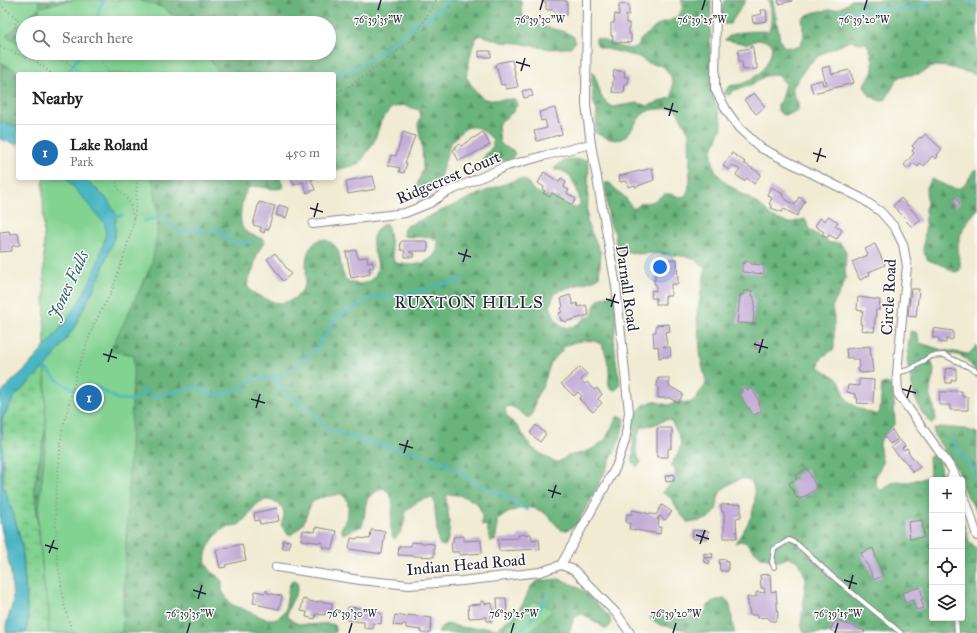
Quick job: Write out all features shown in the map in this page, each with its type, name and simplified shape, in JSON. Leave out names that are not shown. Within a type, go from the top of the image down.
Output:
[{"type":"street","name":"Darnall Road","points":[[561,565],[616,467],[624,441],[629,412],[616,286],[591,144],[586,105],[587,0]]},
{"type":"street","name":"Circle Road","points":[[716,0],[716,89],[731,117],[761,148],[861,198],[881,212],[895,228],[903,244],[907,266],[897,373],[898,394],[952,469],[956,477]]},
{"type":"street","name":"Ridgecrest Court","points":[[313,224],[406,213],[418,209],[445,193],[502,168],[591,144]]},
{"type":"street","points":[[965,500],[977,536]]},
{"type":"street","name":"Indian Head Road","points":[[276,567],[360,580],[409,585],[462,581],[540,572],[561,565]]},
{"type":"street","points":[[561,565],[574,570],[616,614],[630,633]]},
{"type":"lane","points":[[897,373],[911,369],[930,356],[944,355],[977,371]]},
{"type":"lane","points":[[949,477],[952,469]]},
{"type":"lane","points":[[774,567],[772,562],[774,549],[789,540],[797,544],[832,576],[902,633]]},
{"type":"lane","points":[[956,621],[957,633]]},
{"type":"path","points":[[336,92],[348,88],[414,38],[436,0]]},
{"type":"path","points":[[0,4],[16,18]]},
{"type":"path","points":[[0,47],[16,53]]},
{"type":"path","points":[[33,60],[50,72]]},
{"type":"path","points":[[63,60],[69,62],[76,72]]},
{"type":"path","points":[[100,60],[109,72]]},
{"type":"path","points":[[116,180],[118,188],[130,203],[134,221]]},
{"type":"path","points":[[72,633],[64,604],[57,557],[55,504],[62,432],[76,371],[94,324],[111,293],[125,253],[134,221],[137,180]]},
{"type":"green space","points":[[0,0],[521,0],[522,13],[531,22],[568,34],[574,37],[575,42],[572,46],[567,48],[550,49],[519,43],[502,42],[481,35],[476,38],[472,48],[466,77],[477,92],[487,100],[514,99],[518,103],[513,112],[500,122],[498,126],[500,142],[503,146],[513,150],[515,154],[511,159],[488,164],[479,168],[483,158],[493,146],[493,140],[481,129],[476,127],[467,128],[463,130],[450,144],[436,186],[426,197],[419,199],[415,196],[415,191],[423,169],[422,146],[418,125],[421,115],[419,110],[402,105],[391,108],[381,121],[374,142],[359,164],[336,170],[336,72],[16,72],[16,126],[0,121]]},
{"type":"green space","points":[[0,0],[39,0],[40,7],[71,0],[137,0],[164,8],[173,16],[40,16],[39,8],[30,16],[16,16],[16,28],[6,36],[16,41],[16,60],[210,60],[218,72],[18,72],[0,62]]},
{"type":"green space","points":[[681,0],[711,0],[710,58],[714,74],[714,102],[722,121],[722,127],[712,151],[715,171],[726,183],[765,209],[771,217],[790,223],[805,219],[809,228],[813,232],[830,243],[840,243],[846,251],[845,279],[832,307],[834,318],[834,349],[822,358],[819,367],[839,380],[849,402],[858,408],[877,415],[880,411],[882,384],[887,383],[891,386],[894,402],[895,424],[883,437],[880,445],[883,463],[875,480],[877,487],[880,490],[884,489],[893,482],[908,482],[928,477],[930,473],[929,457],[934,455],[936,458],[943,477],[929,477],[929,621],[965,621],[965,528],[969,541],[977,550],[977,633],[805,633],[801,625],[806,578],[799,562],[790,557],[776,562],[761,557],[745,542],[740,541],[735,543],[744,531],[753,511],[755,496],[752,483],[750,481],[744,479],[735,481],[727,486],[719,495],[716,509],[712,516],[703,520],[689,523],[681,515],[671,498],[662,492],[674,479],[674,468],[670,465],[678,452],[681,443],[678,433],[671,420],[665,420],[654,425],[645,426],[641,429],[638,435],[636,447],[641,463],[637,467],[633,463],[633,442],[630,426],[631,421],[637,412],[644,405],[653,401],[668,405],[678,401],[688,403],[693,401],[705,386],[706,381],[701,360],[697,314],[705,271],[704,266],[691,257],[654,253],[637,254],[616,249],[615,233],[610,224],[608,214],[605,183],[610,183],[625,197],[633,209],[641,203],[652,202],[665,194],[680,197],[685,196],[688,191],[690,180],[689,133],[676,109],[657,109],[648,111],[638,119],[627,135],[617,140],[610,139],[595,132],[597,111],[593,101],[592,72],[596,78],[601,96],[612,107],[638,103],[648,106],[672,97],[672,80],[663,66],[648,63],[639,57],[599,47],[596,43],[596,38],[624,48],[634,48],[639,45],[640,40],[657,26],[672,20],[678,15],[682,10]]},
{"type":"green space","points":[[725,0],[746,0],[730,24],[724,24],[722,18],[722,9]]},
{"type":"green space","points":[[768,0],[773,0],[780,40],[783,46],[794,48],[800,46],[804,36],[802,19],[814,12],[840,8],[851,0],[977,0],[977,75],[948,67],[936,66],[929,68],[920,74],[902,76],[897,79],[886,99],[880,101],[870,96],[864,86],[873,69],[872,58],[867,44],[850,41],[821,54],[807,66],[793,87],[793,93],[798,103],[798,110],[790,114],[785,115],[778,111],[778,105],[785,83],[777,75],[765,76],[751,86],[734,90],[730,95],[724,94],[730,86],[744,83],[755,77],[767,63],[772,45],[769,41],[757,40],[747,44],[725,40],[734,34],[752,31],[769,31],[771,16]]},
{"type":"green space","points":[[566,160],[588,160],[587,223],[601,253],[599,277],[594,280],[558,291],[554,295],[550,305],[558,322],[565,327],[570,327],[590,317],[598,300],[615,294],[617,309],[614,340],[620,382],[619,387],[615,390],[610,388],[606,354],[602,346],[594,341],[578,342],[564,346],[562,351],[551,362],[543,386],[537,395],[532,415],[528,418],[515,408],[510,406],[505,408],[509,419],[517,426],[532,448],[554,462],[559,462],[567,456],[583,453],[592,449],[605,440],[617,417],[622,416],[625,419],[620,440],[593,496],[577,524],[567,530],[561,530],[544,512],[535,509],[523,508],[512,511],[497,520],[495,541],[490,541],[487,526],[482,525],[482,514],[478,504],[463,496],[447,495],[446,503],[449,529],[445,546],[440,545],[438,540],[434,499],[430,498],[419,501],[405,511],[403,526],[397,537],[394,539],[391,532],[392,499],[389,493],[383,488],[375,492],[368,499],[362,526],[343,534],[341,529],[347,515],[348,506],[345,498],[341,494],[318,498],[313,501],[303,524],[291,535],[287,533],[281,525],[284,514],[280,505],[276,502],[264,500],[256,505],[239,524],[227,527],[214,538],[206,555],[208,567],[222,581],[222,591],[231,604],[266,619],[277,619],[285,611],[289,586],[292,581],[297,581],[298,586],[296,594],[289,607],[287,616],[292,621],[304,625],[335,625],[335,633],[55,633],[44,580],[34,487],[45,431],[63,392],[84,180],[281,180],[284,187],[280,189],[257,187],[248,188],[242,203],[241,221],[246,232],[265,240],[257,254],[247,285],[252,292],[257,295],[277,303],[282,303],[292,299],[301,292],[306,278],[306,263],[308,254],[313,245],[319,240],[327,240],[337,248],[341,268],[345,278],[351,282],[360,284],[371,280],[377,272],[378,265],[373,245],[373,238],[377,230],[385,223],[388,227],[394,262],[408,265],[423,263],[429,260],[437,249],[438,241],[430,237],[404,236],[403,230],[407,226],[488,190],[518,179],[527,181],[532,189],[538,193],[559,199],[575,208],[580,205],[580,201],[573,181],[567,173],[560,170],[554,170],[557,165]]},
{"type":"green space","points":[[977,169],[977,210],[967,222],[960,236],[958,246],[960,268],[959,271],[954,272],[945,266],[928,260],[923,251],[926,220],[925,209],[927,204],[926,187],[932,179],[951,188],[961,188],[965,185],[973,171]]},
{"type":"green space","points":[[43,180],[152,180],[158,212],[157,233],[152,264],[110,351],[134,355],[122,633],[49,633],[49,608],[44,588],[38,519],[46,440]]},
{"type":"green space","points":[[910,331],[916,332],[920,343],[942,350],[969,354],[977,345],[977,378],[970,363],[966,359],[957,355],[951,354],[939,356],[931,361],[934,373],[930,387],[930,396],[934,407],[936,420],[932,424],[921,411],[914,395],[907,361]]},
{"type":"green space","points":[[49,363],[63,392],[45,431],[34,487],[44,580],[55,633],[26,633],[28,620],[22,546],[15,519],[3,486],[2,419],[14,397]]},
{"type":"green space","points":[[940,427],[965,429],[977,433],[977,512],[965,492],[965,477],[960,477],[934,435],[934,429]]},
{"type":"green space","points":[[559,579],[574,585],[592,599],[609,616],[611,621],[610,626],[606,629],[583,614],[578,614],[574,619],[569,633],[438,633],[441,627],[446,624],[466,628],[486,627],[497,629],[518,611],[524,602],[530,587],[538,581]]},
{"type":"green space","points":[[724,599],[728,601],[730,605],[735,633],[688,633],[686,630],[660,625],[650,618],[653,614],[679,618],[704,614],[711,602]]},
{"type":"green space","points":[[534,601],[553,610],[529,633],[499,633]]},
{"type":"water","points":[[0,121],[16,126],[16,144],[0,139]]},
{"type":"water","points":[[68,180],[86,180],[107,199],[116,214],[115,235],[99,278],[74,328],[49,363],[14,397],[2,419],[3,486],[15,519],[22,546],[28,620],[26,633],[6,633],[6,625],[13,602],[11,573],[0,522],[0,395],[51,340],[82,297],[97,265],[104,242],[106,230],[105,224]]},
{"type":"building","points":[[542,0],[567,1],[567,15],[556,15],[554,10],[547,10],[546,2],[542,2]]},
{"type":"building","points":[[778,0],[792,0],[792,1],[779,4]]},
{"type":"building","points":[[619,4],[629,5],[629,15],[626,15],[626,23],[629,23],[631,43],[612,43],[613,36],[611,36],[611,23],[614,23],[615,14],[619,15]]},
{"type":"building","points":[[761,10],[766,10],[767,21],[753,23],[752,16],[762,14]]},
{"type":"building","points":[[750,46],[752,46],[753,49],[757,69],[743,70],[742,61],[739,61],[738,50],[751,48]]},
{"type":"building","points":[[479,51],[491,51],[491,57],[479,57]]},
{"type":"building","points":[[512,60],[518,87],[506,89],[504,84],[501,85],[497,68],[495,68],[495,66],[497,63]]},
{"type":"building","points":[[830,66],[832,74],[850,70],[854,83],[813,93],[810,83],[822,80],[823,85],[827,84],[822,68]]},
{"type":"building","points":[[614,70],[625,72],[624,77],[628,77],[628,85],[625,85],[624,93],[612,92]]},
{"type":"building","points":[[531,89],[533,96],[524,98],[522,91]]},
{"type":"building","points":[[754,93],[765,107],[756,114],[744,100]]},
{"type":"building","points":[[555,108],[562,134],[537,141],[534,131],[547,128],[545,120],[541,121],[539,112]]},
{"type":"building","points":[[403,132],[415,136],[405,163],[407,163],[404,173],[399,172],[400,168],[388,165],[391,155],[396,156]]},
{"type":"building","points":[[483,132],[490,145],[459,161],[453,150],[456,148],[455,147],[460,144],[461,146]]},
{"type":"building","points":[[925,134],[942,149],[937,155],[938,156],[936,159],[932,156],[924,166],[920,163],[918,167],[913,163],[908,169],[904,165],[914,153],[912,151],[914,148],[912,146]]},
{"type":"building","points":[[732,153],[761,174],[754,184],[747,178],[744,181],[736,175],[740,170],[732,165],[729,170],[723,166]]},
{"type":"building","points":[[652,168],[654,180],[635,187],[635,185],[628,187],[627,181],[620,182],[619,176]]},
{"type":"building","points":[[544,172],[559,182],[561,178],[566,182],[564,187],[569,190],[567,193],[576,199],[572,205],[552,193],[550,197],[543,193],[545,191],[543,190],[544,187],[538,183]]},
{"type":"building","points":[[373,176],[376,189],[348,194],[346,181]]},
{"type":"building","points":[[292,180],[311,180],[315,190],[307,193],[303,182],[294,185]]},
{"type":"building","points":[[771,187],[783,194],[782,196],[785,199],[795,205],[799,197],[805,201],[797,216],[784,209],[782,212],[771,208],[772,206],[769,204],[772,198],[767,195]]},
{"type":"building","points":[[956,197],[960,204],[954,207],[950,200]]},
{"type":"building","points":[[901,198],[921,220],[912,227],[893,206]]},
{"type":"building","points":[[259,202],[275,206],[268,230],[265,229],[264,233],[260,231],[261,227],[253,225]]},
{"type":"building","points":[[279,205],[289,208],[286,218],[276,215]]},
{"type":"building","points":[[828,216],[838,222],[835,226],[842,230],[837,239],[829,235],[827,238],[822,235],[824,232],[815,226],[820,218],[825,221]]},
{"type":"building","points":[[9,231],[10,234],[18,233],[20,245],[12,246],[12,251],[0,252],[0,232]]},
{"type":"building","points":[[402,241],[426,241],[428,243],[428,249],[427,251],[410,251],[410,253],[414,253],[414,257],[405,257],[405,251],[401,250],[400,243]]},
{"type":"building","points":[[875,244],[885,265],[869,272],[870,275],[860,280],[852,262],[868,255],[865,249]]},
{"type":"building","points":[[356,250],[358,258],[367,257],[368,262],[372,261],[374,267],[369,268],[370,274],[351,278],[346,252]]},
{"type":"building","points":[[275,253],[291,274],[283,281],[267,259]]},
{"type":"building","points":[[677,259],[678,284],[671,284],[671,296],[665,296],[665,304],[656,304],[656,298],[651,298],[652,290],[656,291],[656,284],[654,284],[654,280],[655,274],[660,274],[660,260]]},
{"type":"building","points":[[745,261],[751,262],[751,264],[764,265],[764,274],[742,272],[742,263],[745,264]]},
{"type":"building","points":[[911,289],[919,289],[916,317],[908,316]]},
{"type":"building","points":[[744,291],[753,291],[752,296],[754,296],[755,301],[753,324],[737,323],[740,295],[743,295]]},
{"type":"building","points":[[570,295],[573,305],[577,303],[578,307],[586,305],[589,315],[564,322],[564,320],[561,321],[559,313],[562,312],[561,308],[563,307],[561,298]]},
{"type":"building","points":[[858,297],[880,300],[879,310],[876,310],[874,332],[861,330],[862,324],[860,324],[863,311],[857,310]]},
{"type":"building","points":[[669,324],[670,331],[665,332],[667,345],[663,347],[670,347],[671,356],[659,358],[658,346],[654,347],[653,332],[656,332],[656,325]]},
{"type":"building","points":[[933,328],[953,331],[953,339],[946,339],[946,343],[939,342],[939,338],[933,338]]},
{"type":"building","points":[[755,342],[762,342],[761,348],[755,348]]},
{"type":"building","points":[[870,346],[873,372],[861,373],[859,372],[858,367],[860,367],[859,359],[852,359],[851,357],[847,358],[846,349]]},
{"type":"building","points":[[580,367],[587,374],[581,380],[585,384],[587,382],[594,390],[597,388],[602,394],[598,399],[602,403],[593,412],[579,399],[582,396],[578,392],[574,396],[561,384]]},
{"type":"building","points":[[956,368],[956,380],[951,380],[951,383],[946,383],[945,369]]},
{"type":"building","points":[[658,378],[669,378],[669,386],[683,394],[678,403],[670,398],[658,398]]},
{"type":"building","points":[[859,379],[874,380],[873,404],[857,403],[858,398],[855,398],[855,394],[847,392],[848,385],[859,386]]},
{"type":"building","points":[[745,387],[747,390],[752,388],[760,403],[758,404],[762,411],[753,415],[749,408],[748,409],[740,394],[743,393],[741,389]]},
{"type":"building","points":[[962,391],[962,397],[968,397],[968,410],[950,410],[950,405],[939,405],[940,392]]},
{"type":"building","points":[[536,425],[546,434],[540,442],[530,433]]},
{"type":"building","points":[[657,428],[672,428],[672,448],[668,449],[668,457],[657,457]]},
{"type":"building","points":[[892,430],[898,439],[890,444],[884,436]]},
{"type":"building","points":[[900,440],[905,446],[902,449],[904,451],[907,449],[909,451],[908,452],[920,467],[913,472],[908,466],[909,464],[908,465],[903,459],[901,459],[891,447]]},
{"type":"building","points":[[807,468],[817,489],[800,499],[798,497],[797,498],[789,483],[797,479],[795,476]]},
{"type":"building","points":[[674,474],[674,481],[666,482],[665,476]]},
{"type":"building","points":[[741,504],[741,517],[736,518],[737,538],[724,538],[724,512],[722,512],[721,505]]},
{"type":"building","points":[[662,505],[672,512],[665,520],[660,516],[657,519],[659,519],[658,527],[661,527],[660,534],[629,529],[630,523],[626,523],[627,514],[632,514],[632,510],[656,515]]},
{"type":"building","points":[[277,508],[279,521],[260,524],[259,520],[255,521],[254,513]]},
{"type":"building","points":[[922,520],[924,537],[910,539],[908,522]]},
{"type":"building","points":[[316,527],[337,531],[333,549],[322,547],[323,543],[301,540],[303,530],[315,532]]},
{"type":"building","points":[[371,530],[385,531],[382,554],[349,549],[351,538],[370,539]]},
{"type":"building","points":[[693,530],[709,531],[708,539],[692,539]]},
{"type":"building","points":[[531,534],[532,540],[539,539],[540,549],[499,551],[498,539],[518,538],[518,535]]},
{"type":"building","points":[[464,536],[464,541],[481,540],[482,553],[459,555],[459,552],[452,552],[451,542],[453,542],[453,537]]},
{"type":"building","points":[[283,540],[290,541],[289,548],[282,548]]},
{"type":"building","points":[[411,542],[434,544],[434,557],[398,555],[399,546],[411,546]]},
{"type":"building","points":[[242,544],[246,560],[225,565],[226,567],[220,568],[216,550]]},
{"type":"building","points":[[873,548],[883,576],[874,580],[861,553]]},
{"type":"building","points":[[704,553],[713,554],[712,558],[704,557]]},
{"type":"building","points":[[704,558],[710,561],[709,564],[703,561]]},
{"type":"building","points":[[726,559],[726,562],[728,562],[728,571],[720,571],[719,560]]},
{"type":"building","points":[[770,574],[771,592],[776,591],[778,617],[775,621],[771,621],[767,617],[758,618],[758,615],[750,615],[747,597],[756,597],[756,593],[758,592],[765,593],[764,588],[761,588],[760,575]]},
{"type":"building","points":[[920,587],[923,598],[921,599],[924,608],[916,610],[913,600],[905,603],[902,593]]},
{"type":"building","points":[[266,590],[268,591],[267,593],[282,596],[279,609],[253,603],[255,591],[265,593]]},
{"type":"building","points":[[497,598],[506,598],[507,612],[498,613]]},
{"type":"building","points":[[303,599],[317,603],[317,601],[332,603],[331,614],[316,614],[315,619],[306,617],[307,612],[301,611]]},
{"type":"building","points":[[481,601],[484,601],[485,604],[492,603],[492,621],[487,621],[486,617],[469,618],[468,605],[481,604]]},
{"type":"building","points":[[348,607],[360,608],[360,611],[382,613],[381,624],[373,623],[373,629],[364,628],[364,622],[346,620]]},
{"type":"building","points":[[395,615],[432,618],[430,633],[421,633],[421,630],[406,628],[406,624],[403,624],[402,626],[393,625]]},
{"type":"building","points":[[835,621],[865,631],[864,633],[837,633],[830,630]]},
{"type":"waterway","points":[[97,16],[101,5],[105,0]]},
{"type":"waterway","points":[[336,74],[353,69],[377,55],[415,23],[431,17],[448,0]]},
{"type":"waterway","points":[[841,13],[866,8],[923,9],[929,0]]},
{"type":"waterway","points":[[967,0],[977,6]]},
{"type":"waterway","points":[[68,72],[76,60]]},
{"type":"waterway","points":[[114,216],[123,215]]},
{"type":"waterway","points":[[144,221],[161,217],[184,233],[190,229],[198,228],[204,233],[218,229],[233,242],[240,243],[253,241]]},
{"type":"waterway","points":[[41,365],[56,379],[72,389],[97,387],[117,399],[134,400],[144,391],[153,397],[196,387],[216,396],[240,389],[254,378],[274,377],[287,373],[315,350],[337,317],[369,299],[420,291],[462,279]]},
{"type":"waterway","points":[[274,377],[284,391],[312,412],[329,430],[395,449],[417,452],[452,467],[472,481],[505,496],[527,510]]},
{"type":"waterway","points":[[951,440],[974,471],[977,488]]},
{"type":"waterway","points":[[520,633],[544,602],[547,593]]},
{"type":"place","name":"Lake Roland","points":[[89,398]]},
{"type":"district","name":"RUXTON HILLS","points":[[469,302]]},
{"type":"water label","name":"Jones Falls","points":[[68,285]]}]
